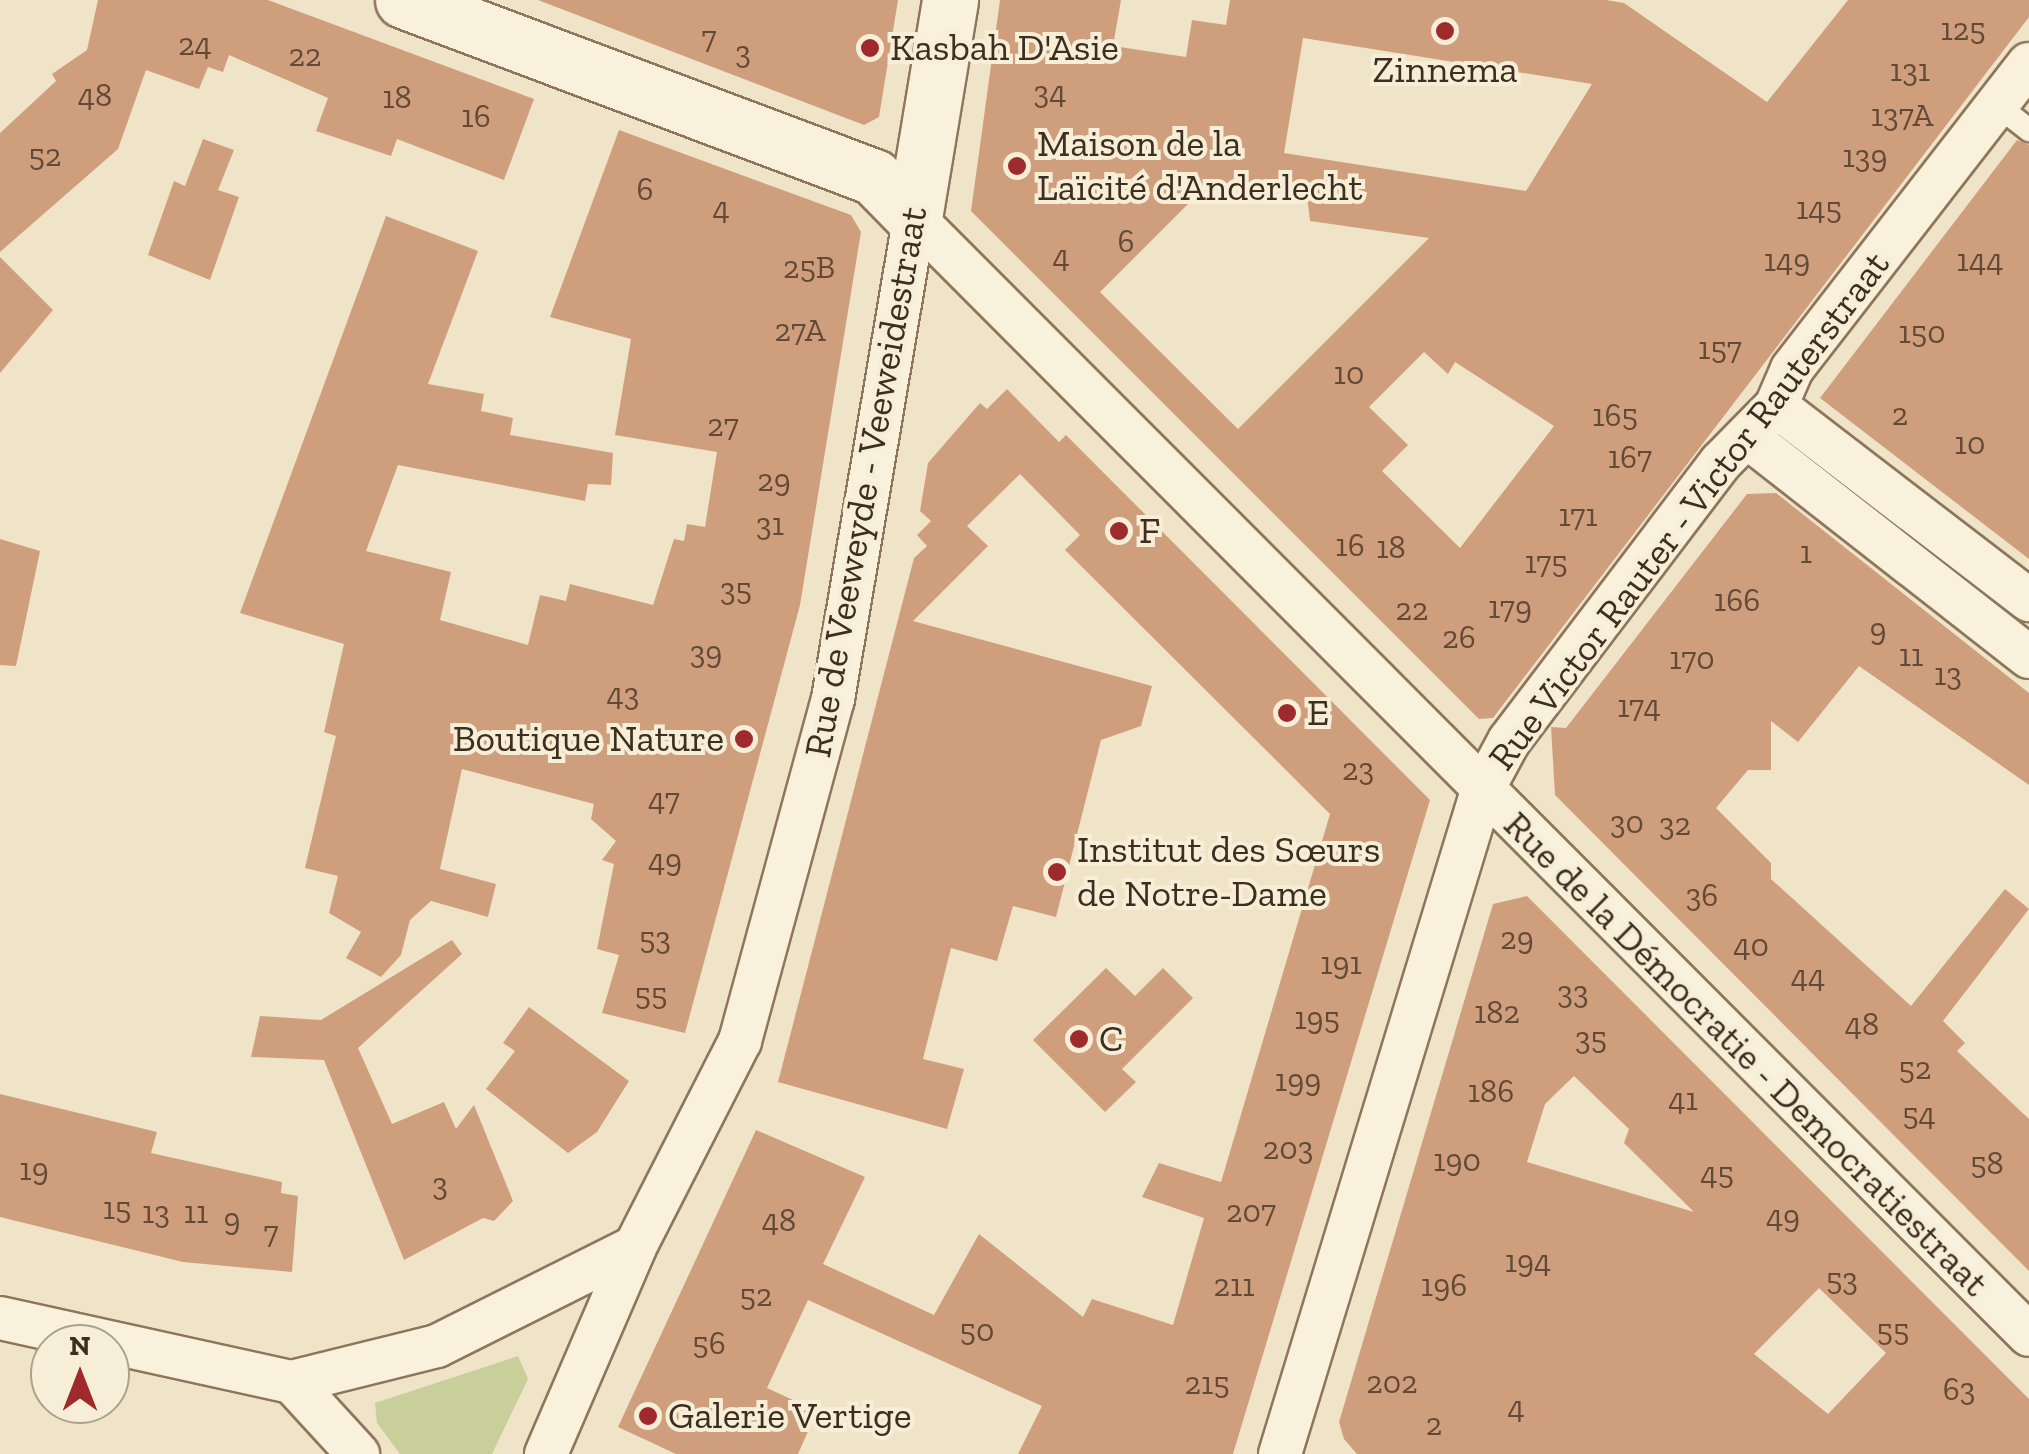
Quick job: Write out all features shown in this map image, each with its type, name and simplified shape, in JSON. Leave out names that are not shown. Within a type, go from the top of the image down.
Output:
[{"type":"street","points":[[403,0],[874,177],[914,218]]},
{"type":"street","name":"Rue de Veeweyde - Veeweidestraat","points":[[546,1454],[634,1247],[740,1041],[834,698],[950,0]]},
{"type":"street","name":"Rue Victor Rauter - Victor Rauterstraat","points":[[1281,1454],[1482,791],[1509,741],[1720,462],[1750,439],[1776,406],[1792,368],[2013,118],[2029,64]]},
{"type":"street","name":"Rue de la Démocratie - Democratiestraat","points":[[914,218],[2029,1336]]},
{"type":"street","points":[[1776,406],[2029,600]]},
{"type":"street","points":[[1750,439],[2029,657]]},
{"type":"street","points":[[0,1318],[292,1382],[437,1346],[634,1247]]},
{"type":"street","points":[[292,1382],[358,1454]]},
{"type":"green space","points":[[518,1356],[528,1379],[492,1454],[400,1454],[377,1423],[375,1403]]},
{"type":"building","points":[[98,0],[268,0],[534,99],[504,180],[397,139],[391,156],[316,131],[328,98],[229,55],[223,72],[208,67],[199,89],[146,70],[118,149],[0,252],[0,133],[56,81],[52,74],[87,50]]},
{"type":"building","points":[[538,0],[898,0],[879,117],[864,125]]},
{"type":"building","points":[[1000,0],[1121,0],[1113,46],[1186,57],[1192,20],[1226,25],[1230,0],[1606,0],[1624,3],[1767,102],[1848,0],[2029,0],[2029,17],[1493,718],[1479,719],[971,211]],"holes":[[[1303,38],[1517,72],[1592,84],[1526,191],[1284,153]],[[1211,181],[1307,196],[1310,221],[1429,238],[1238,429],[1100,292]],[[1424,352],[1448,374],[1455,362],[1554,426],[1460,548],[1382,471],[1408,445],[1369,407]]]},
{"type":"building","points":[[619,130],[851,215],[861,232],[800,605],[685,1033],[602,1013],[619,955],[597,949],[614,864],[602,860],[616,841],[591,819],[594,804],[462,769],[440,869],[496,884],[488,917],[431,901],[410,920],[401,955],[381,977],[346,958],[361,932],[329,913],[338,876],[305,868],[336,736],[324,732],[344,644],[240,613],[386,216],[478,251],[428,384],[484,394],[481,411],[513,418],[510,435],[613,453],[611,485],[588,484],[585,501],[398,465],[366,551],[451,572],[440,620],[528,645],[540,595],[566,601],[570,584],[653,605],[674,539],[684,541],[687,524],[705,527],[717,452],[615,435],[631,339],[550,317]]},
{"type":"building","points":[[203,139],[234,150],[218,190],[239,197],[210,280],[148,255],[174,181],[185,186]]},
{"type":"building","points":[[2017,140],[2029,145],[2029,559],[1820,398]]},
{"type":"building","points":[[0,257],[53,310],[0,373]]},
{"type":"building","points":[[1007,389],[1059,442],[1066,435],[1430,800],[1233,1454],[1018,1454],[1042,1406],[808,1300],[767,1388],[817,1411],[798,1454],[676,1454],[618,1427],[756,1130],[865,1177],[823,1264],[934,1315],[979,1234],[1083,1317],[1092,1299],[1173,1325],[1204,1218],[1142,1197],[1159,1163],[1221,1182],[1330,814],[1065,550],[1080,535],[1020,474],[967,526],[988,546],[913,621],[1152,686],[1141,726],[1101,740],[1056,917],[1013,906],[997,961],[951,948],[923,1059],[964,1069],[947,1129],[778,1082],[914,558],[927,546],[917,535],[931,521],[920,511],[928,463],[980,403],[987,409]]},
{"type":"building","points":[[1776,493],[2029,693],[2029,785],[1859,666],[1798,742],[1771,721],[1771,770],[1748,770],[1716,808],[1771,863],[1771,879],[1911,1006],[2005,889],[2029,909],[1943,1021],[1965,1043],[1957,1051],[2029,1119],[2029,1271],[1555,795],[1551,727],[1566,728],[1747,494]]},
{"type":"building","points":[[0,539],[40,551],[16,666],[0,665]]},
{"type":"building","points":[[1527,896],[2029,1399],[2029,1454],[1357,1454],[1344,1439],[1339,1422],[1493,904]],"holes":[[[1574,1076],[1629,1129],[1624,1143],[1694,1212],[1527,1162],[1545,1104]],[[1819,1288],[1886,1353],[1828,1414],[1754,1354]]]},
{"type":"building","points":[[452,940],[462,954],[358,1048],[392,1124],[444,1102],[456,1129],[474,1105],[513,1201],[494,1221],[483,1218],[404,1260],[324,1060],[251,1057],[260,1016],[321,1020]]},
{"type":"building","name":"C","points":[[1106,968],[1135,996],[1163,968],[1193,998],[1122,1069],[1136,1082],[1105,1112],[1033,1040]]},
{"type":"building","points":[[529,1007],[629,1081],[597,1132],[568,1153],[486,1089],[515,1051],[503,1043]]},
{"type":"building","points":[[0,1094],[157,1132],[151,1153],[282,1182],[281,1193],[298,1196],[292,1272],[183,1262],[0,1217]]},
{"type":"place","name":"Zinnema","points":[[1445,31]]},
{"type":"place","name":"Kasbah D'Asie","points":[[870,48]]},
{"type":"place","name":"Maison de la Laïcité d'Anderlecht","points":[[1017,166]]},
{"type":"place","name":"F","points":[[1119,531]]},
{"type":"place","name":"E","points":[[1287,713]]},
{"type":"place","name":"Boutique Nature","points":[[744,739]]},
{"type":"place","name":"Institut des Sœurs de Notre-Dame","points":[[1057,872]]},
{"type":"place","name":"C","points":[[1079,1039]]},
{"type":"place","name":"Galerie Vertige","points":[[648,1416]]}]
